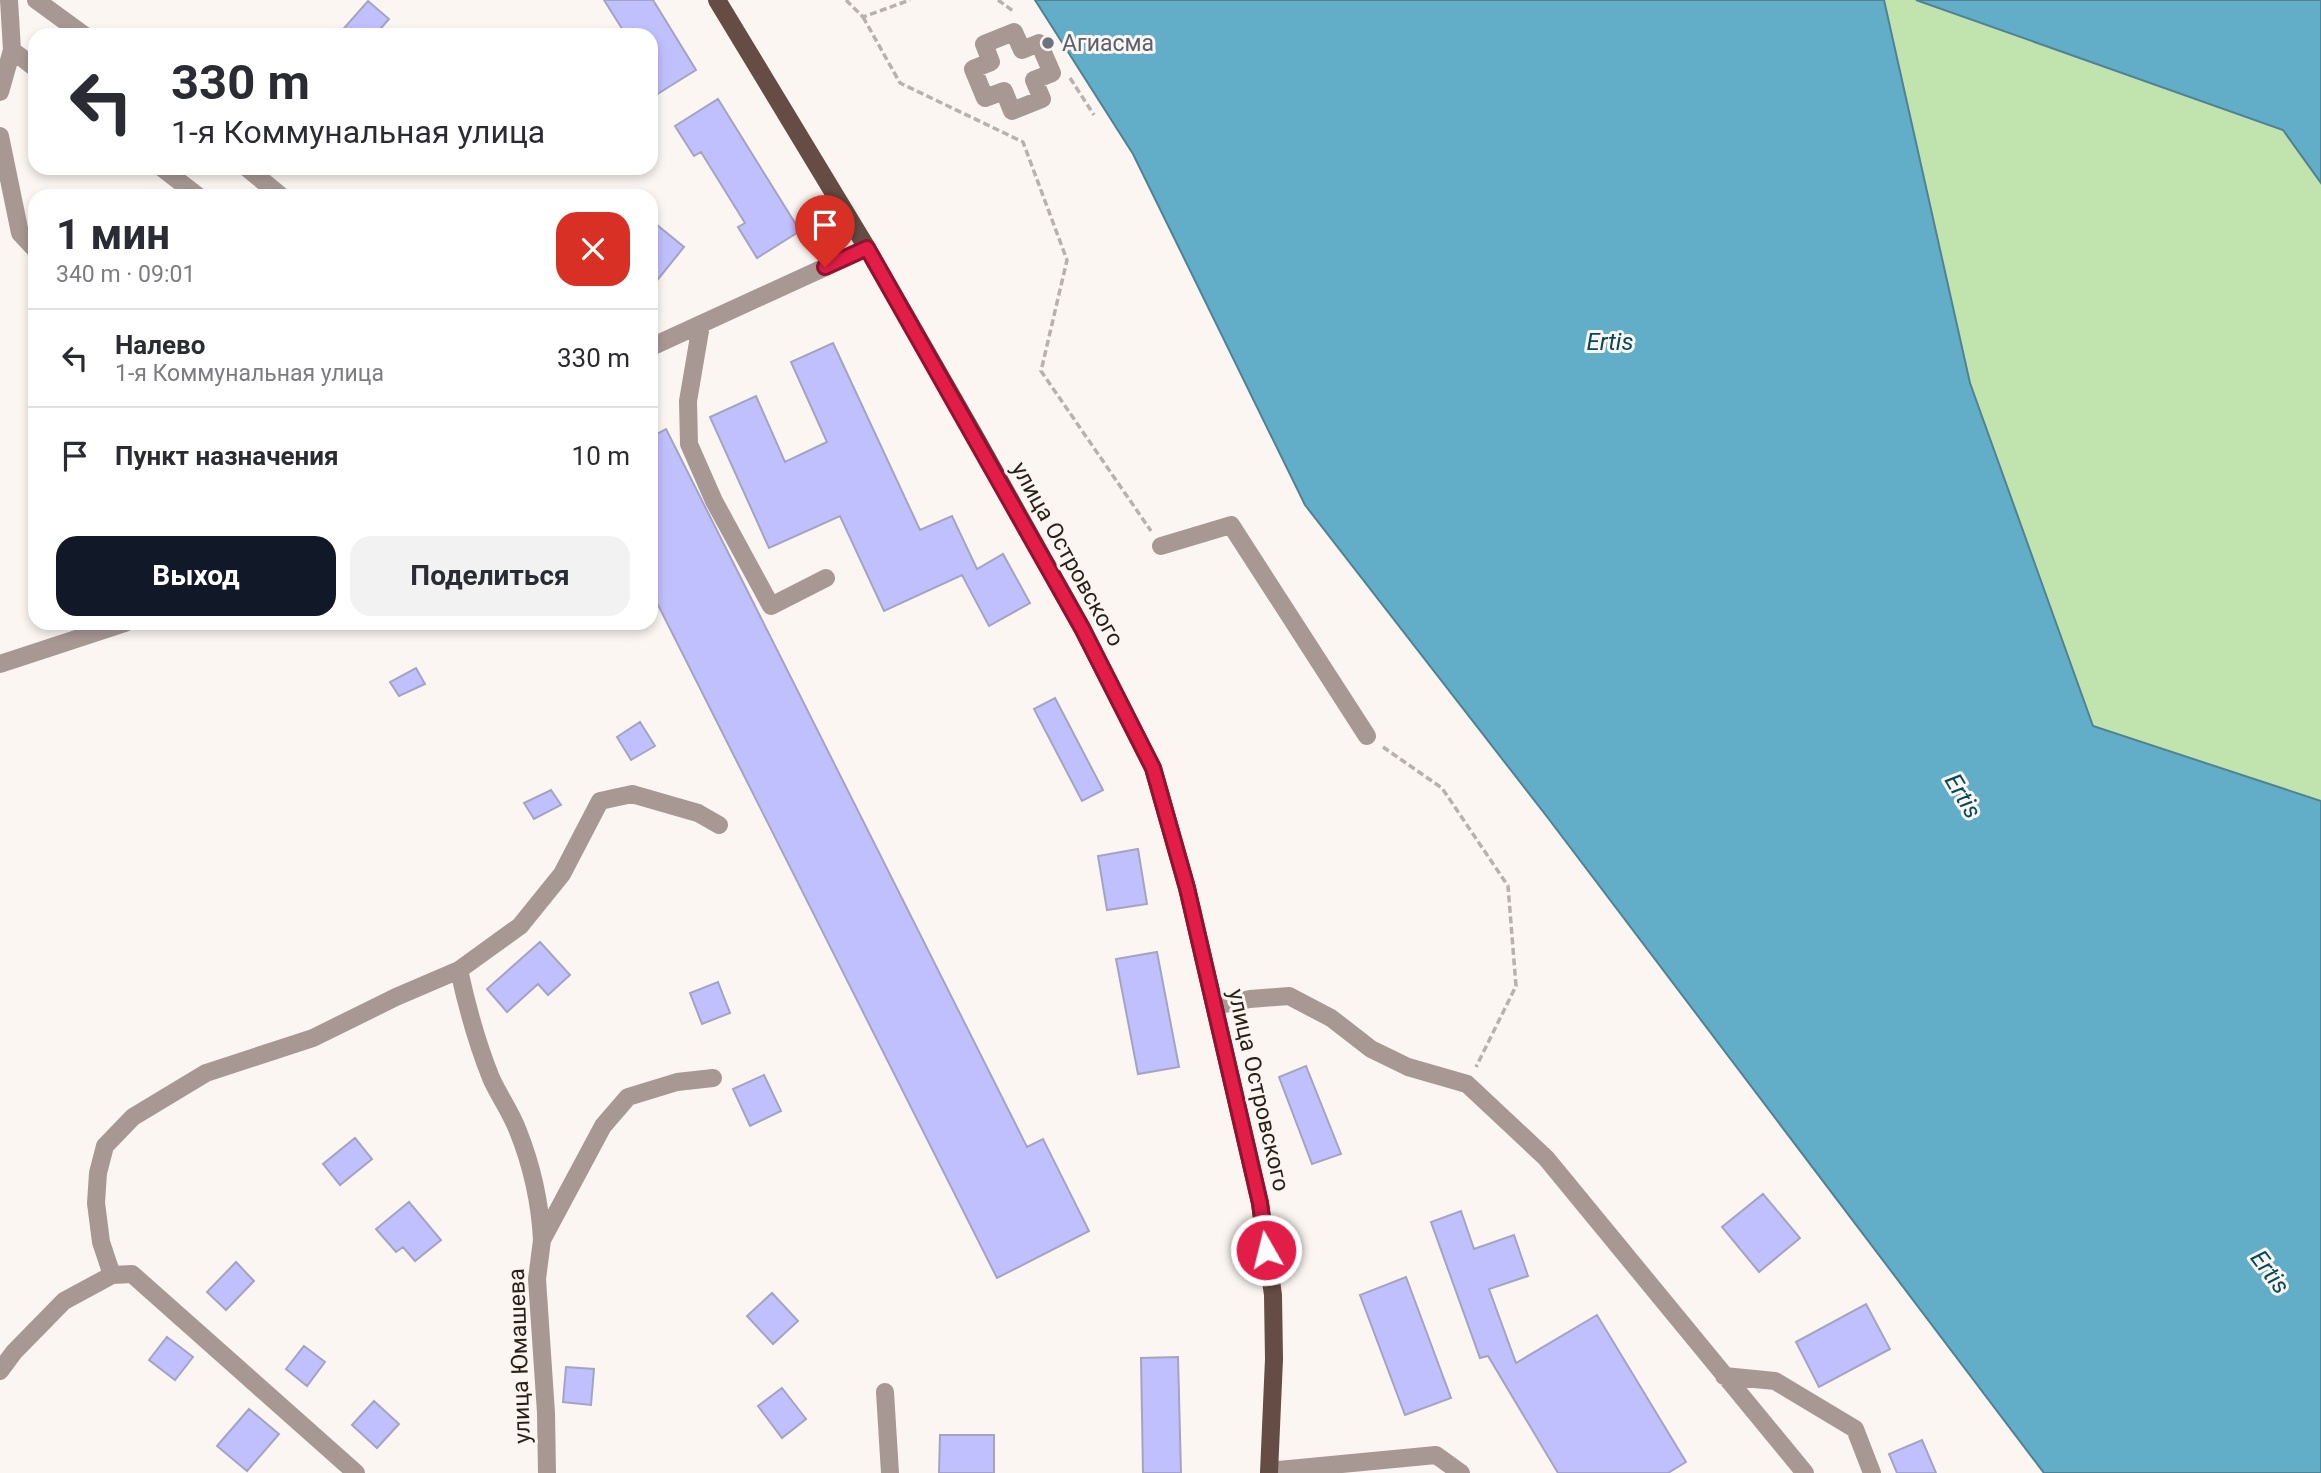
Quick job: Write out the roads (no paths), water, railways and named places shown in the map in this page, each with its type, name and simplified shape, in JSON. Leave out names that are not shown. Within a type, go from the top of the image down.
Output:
[{"type":"main road","name":"улица Островского","points":[[717,0],[867,248],[1082,628],[1153,768],[1187,888],[1260,1203],[1273,1295],[1274,1359],[1269,1472]]},
{"type":"street","points":[[0,92],[12,50],[9,0]]},
{"type":"street","points":[[36,0],[74,28]]},
{"type":"street","points":[[1014,32],[1022,50],[1039,43],[1052,73],[1034,80],[1042,99],[1012,111],[1004,91],[985,99],[973,69],[991,62],[984,44],[1014,32]]},
{"type":"street","points":[[12,50],[28,63]]},
{"type":"street","points":[[0,136],[20,233],[28,242]]},
{"type":"street","points":[[171,175],[189,189]]},
{"type":"street","points":[[256,175],[272,189]]},
{"type":"street","points":[[658,344],[867,248]]},
{"type":"street","points":[[701,325],[688,401],[690,444],[714,501],[771,606],[826,578]]},
{"type":"street","points":[[1161,546],[1231,525],[1367,736]]},
{"type":"street","points":[[0,664],[104,630]]},
{"type":"street","points":[[111,1275],[101,1242],[96,1203],[98,1173],[105,1146],[133,1117],[206,1073],[313,1038],[396,997],[459,970],[520,926],[562,874],[600,801],[632,794],[698,813],[719,825]]},
{"type":"street","points":[[459,970],[475,1035],[492,1079],[517,1129],[532,1173],[540,1209],[542,1240]]},
{"type":"street","points":[[1215,1006],[1250,999],[1289,996],[1331,1018],[1371,1049],[1408,1067],[1467,1084],[1546,1158],[1805,1473]]},
{"type":"street","name":"улица Юмашева","points":[[547,1473],[537,1279],[542,1240],[603,1126],[628,1097],[677,1082],[713,1078]]},
{"type":"street","points":[[0,1371],[14,1352],[64,1301],[111,1275],[132,1274],[356,1473]]},
{"type":"street","points":[[1724,1376],[1775,1381],[1855,1429],[1872,1473]]},
{"type":"street","points":[[885,1392],[890,1473]]},
{"type":"street","points":[[1269,1472],[1436,1455],[1461,1473]]},
{"type":"water","name":"Ertis","points":[[1035,0],[1884,0],[1970,383],[2093,726],[2321,801],[2321,1473],[2044,1473],[1548,818],[1305,505],[1133,154]]},
{"type":"water","points":[[1916,0],[2321,0],[2321,183],[2283,130]]},
{"type":"place","name":"Агиасма","points":[[1048,43]]}]
